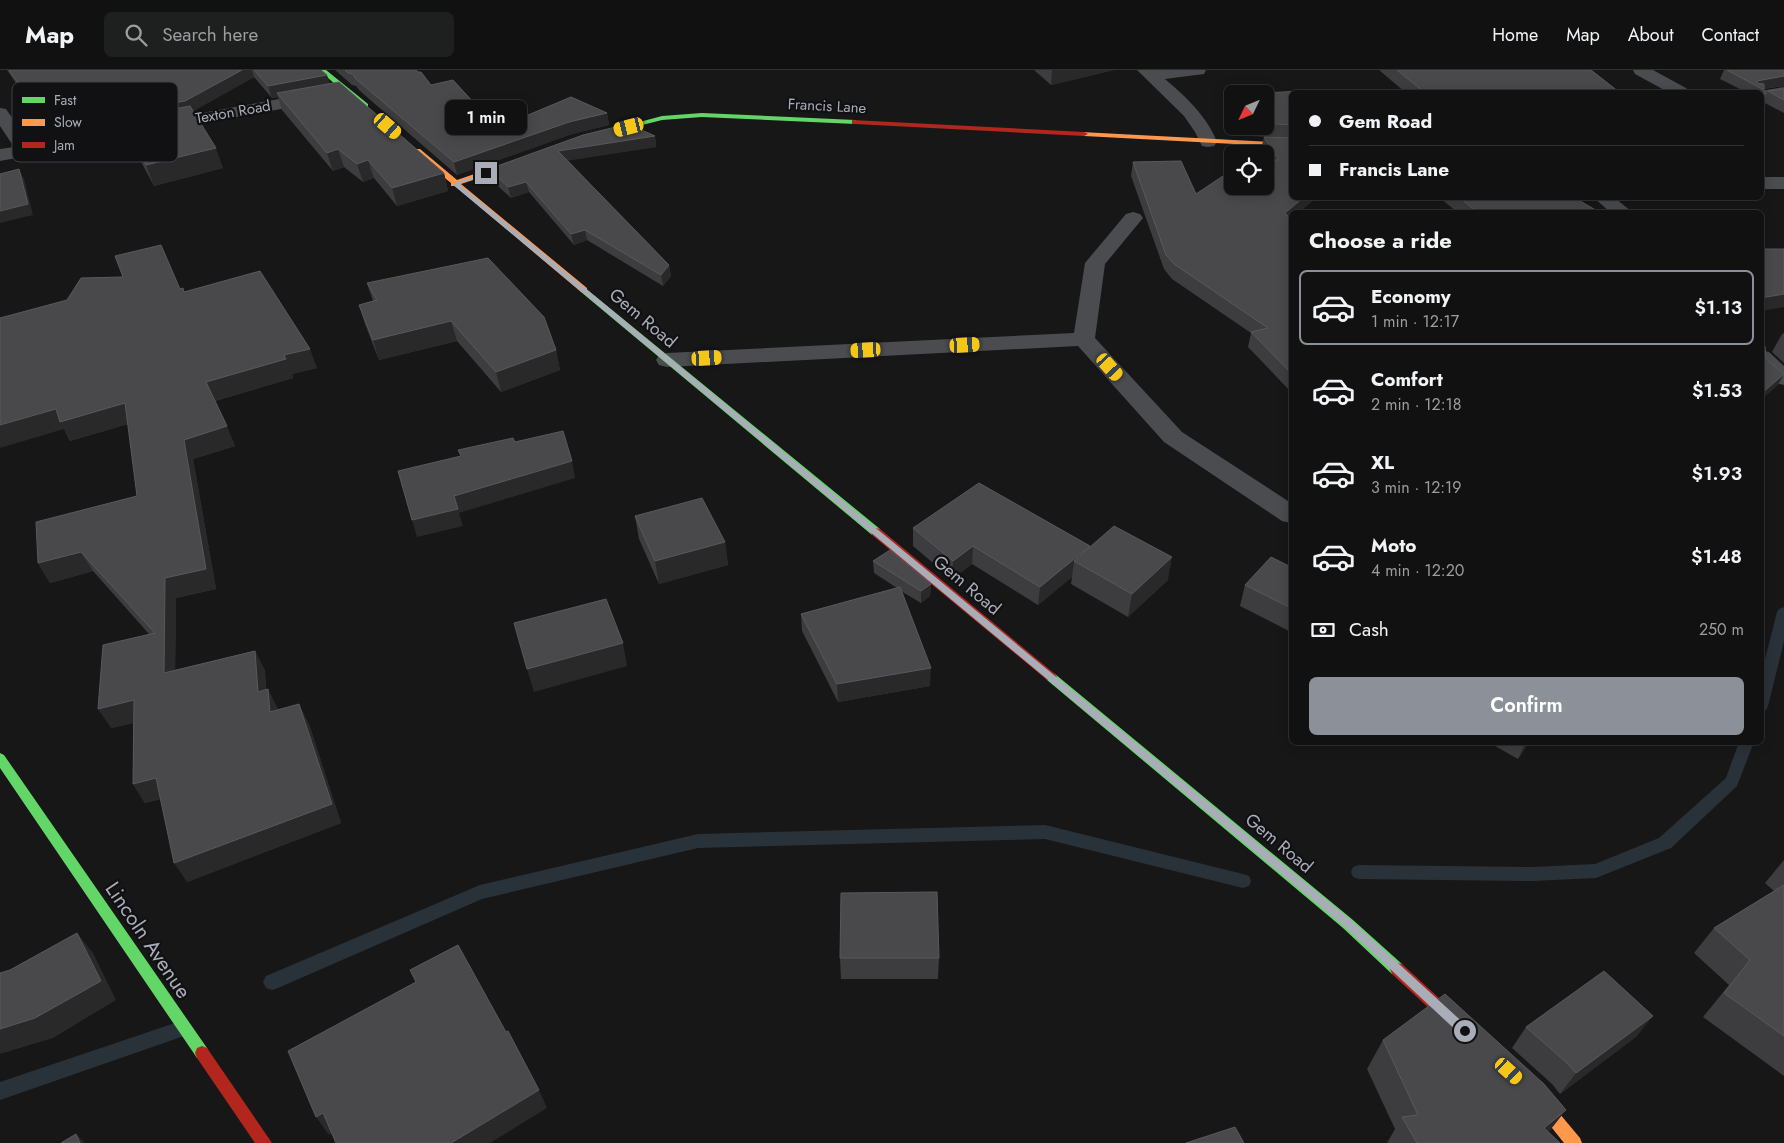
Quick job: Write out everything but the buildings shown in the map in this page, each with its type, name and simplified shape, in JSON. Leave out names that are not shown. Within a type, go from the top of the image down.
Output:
[{"type":"street","points":[[322,70],[377,116]]},
{"type":"street","points":[[1148,73],[1198,70]]},
{"type":"street","points":[[1641,70],[1676,90]]},
{"type":"street","points":[[1148,73],[1183,104],[1206,135],[1208,142]]},
{"type":"street","name":"Texton Road","points":[[178,122],[349,91]]},
{"type":"street","points":[[1764,95],[1784,92]]},
{"type":"street","points":[[0,113],[12,131]]},
{"type":"street","name":"Francis Lane","points":[[587,137],[662,118],[702,115],[1289,145]]},
{"type":"street","name":"Gem Road","points":[[405,140],[454,184],[1348,924],[1472,1038]]},
{"type":"street","points":[[454,184],[534,157]]},
{"type":"street","points":[[1764,183],[1784,184]]},
{"type":"street","points":[[1607,200],[1619,210]]},
{"type":"street","points":[[1084,339],[1095,263],[1133,218]]},
{"type":"street","points":[[667,360],[1084,339]]},
{"type":"street","points":[[1084,339],[1173,437],[1289,514]]},
{"type":"street","points":[[1764,361],[1784,378]]},
{"type":"street","name":"Lincoln Avenue","points":[[0,758],[264,1143]]},
{"type":"street","points":[[1524,1085],[1538,1098],[1574,1143]]},
{"type":"waterway","points":[[1764,694],[1784,612]]},
{"type":"waterway","points":[[1359,872],[1533,874],[1596,871],[1665,843],[1732,782],[1746,745]]},
{"type":"waterway","points":[[272,982],[480,892],[698,841],[1045,832],[1243,881]]},
{"type":"waterway","points":[[0,1091],[178,1030]]},
{"type":"traffic: fast","points":[[322,70],[365,106]]},
{"type":"traffic: fast","points":[[595,135],[662,118],[702,115],[855,122]]},
{"type":"traffic: fast","points":[[584,290],[876,532]]},
{"type":"traffic: fast","points":[[1051,677],[1348,924],[1397,969]]},
{"type":"traffic: fast","points":[[0,758],[202,1053]]},
{"type":"traffic: slow","points":[[1084,134],[1289,145]]},
{"type":"traffic: slow","points":[[417,151],[584,290]]},
{"type":"traffic: slow","points":[[454,184],[524,160]]},
{"type":"traffic: slow","points":[[1534,1094],[1574,1143]]},
{"type":"traffic: jam","points":[[855,122],[1084,134]]},
{"type":"traffic: jam","points":[[876,532],[1051,677]]},
{"type":"traffic: jam","points":[[1397,969],[1461,1028]]},
{"type":"traffic: jam","points":[[202,1053],[264,1143]]},
{"type":"route","points":[[486,173],[454,184],[1348,924],[1465,1031]]}]
